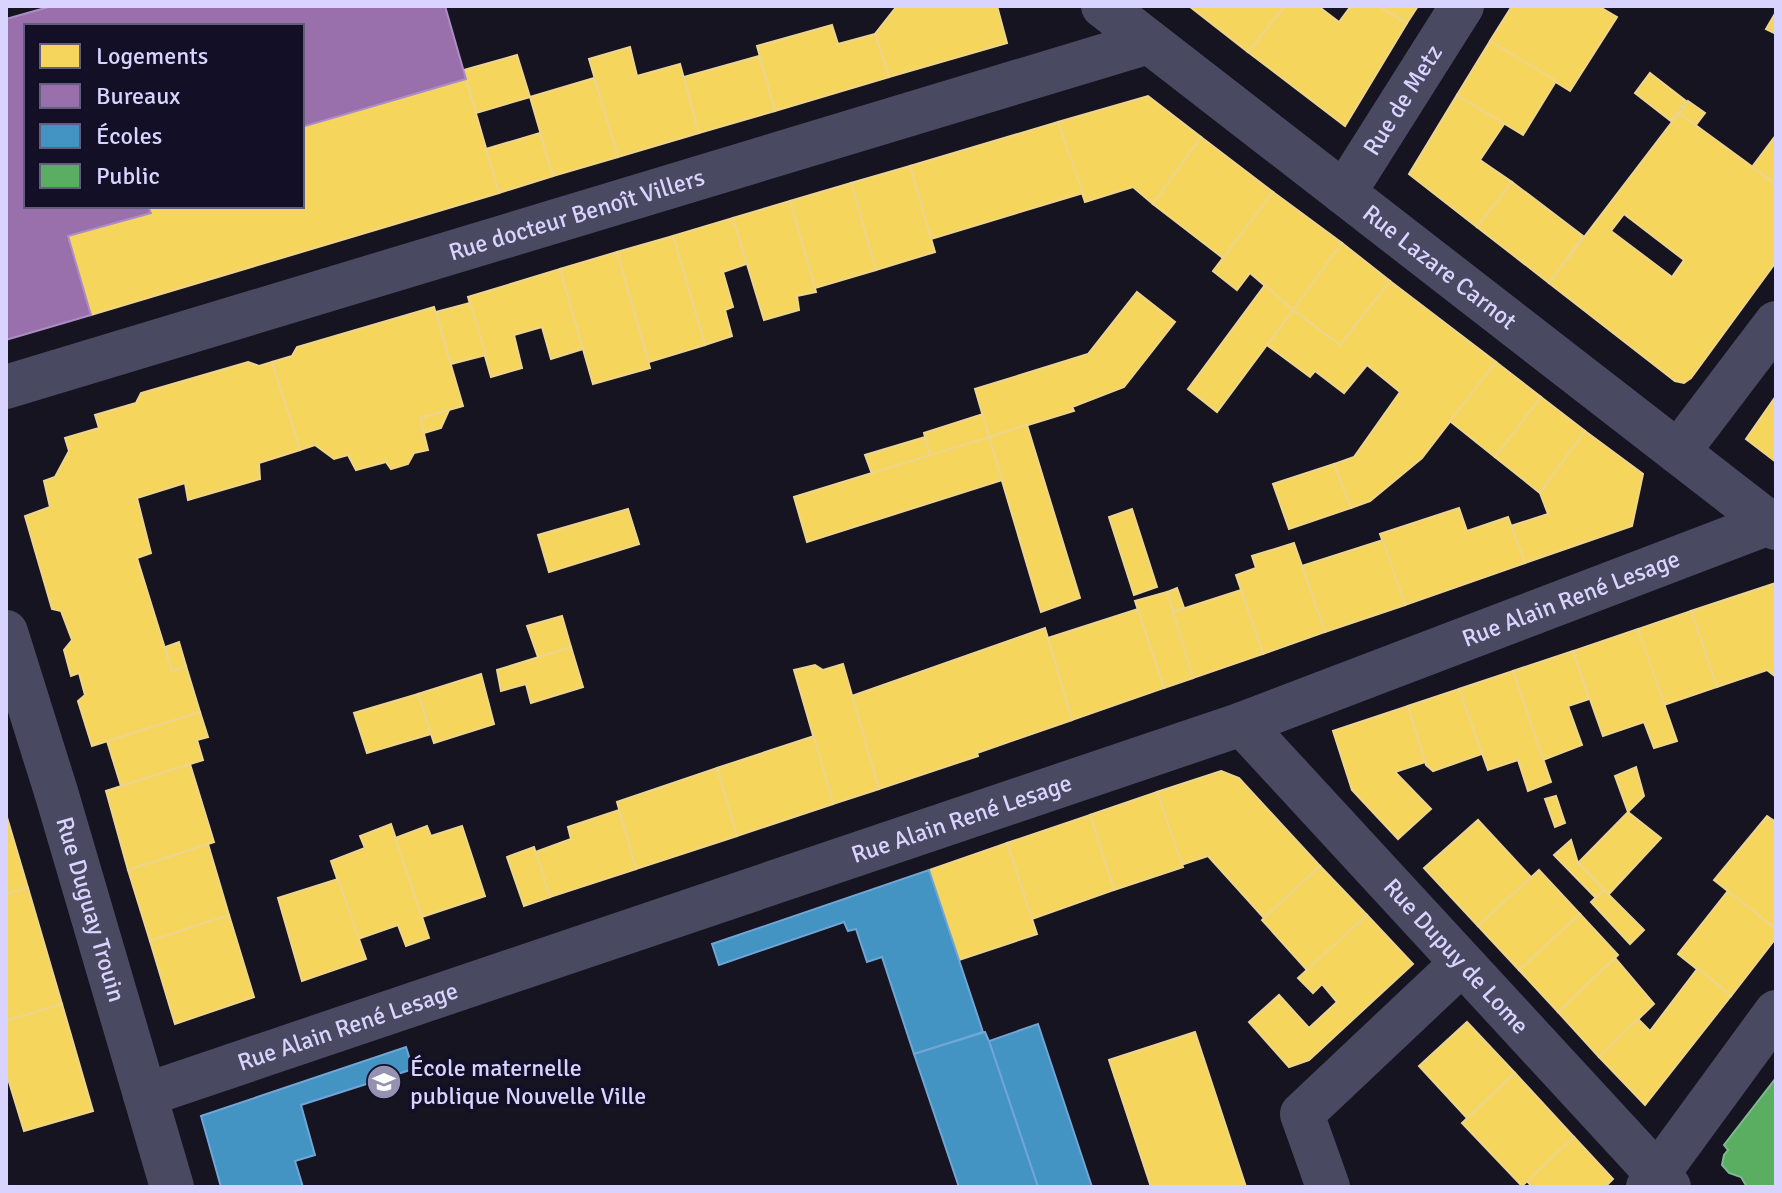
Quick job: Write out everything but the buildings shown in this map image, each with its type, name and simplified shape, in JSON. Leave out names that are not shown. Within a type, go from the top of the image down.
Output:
[{"type":"street","name":"Rue Lazare Carnot","points":[[1103,6],[1772,526]]},
{"type":"street","name":"Rue de Metz","points":[[1344,193],[1462,6]]},
{"type":"street","name":"Rue docteur Benoît Villers","points":[[6,387],[1149,42]]},
{"type":"street","points":[[1678,452],[1776,323]]},
{"type":"street","name":"Rue Alain René Lesage","points":[[145,1095],[1242,724],[1772,526]]},
{"type":"street","name":"Rue Duguay Trouin","points":[[6,632],[18,715],[145,1095],[172,1187]]},
{"type":"street","name":"Rue Dupuy de Lome","points":[[1242,724],[1657,1182]]},
{"type":"street","points":[[1328,1187],[1302,1114],[1461,964]]},
{"type":"street","points":[[1657,1182],[1776,1012]]},
{"type":"place","name":"École maternelle publique Nouvelle Ville","points":[[384,1082]]}]
